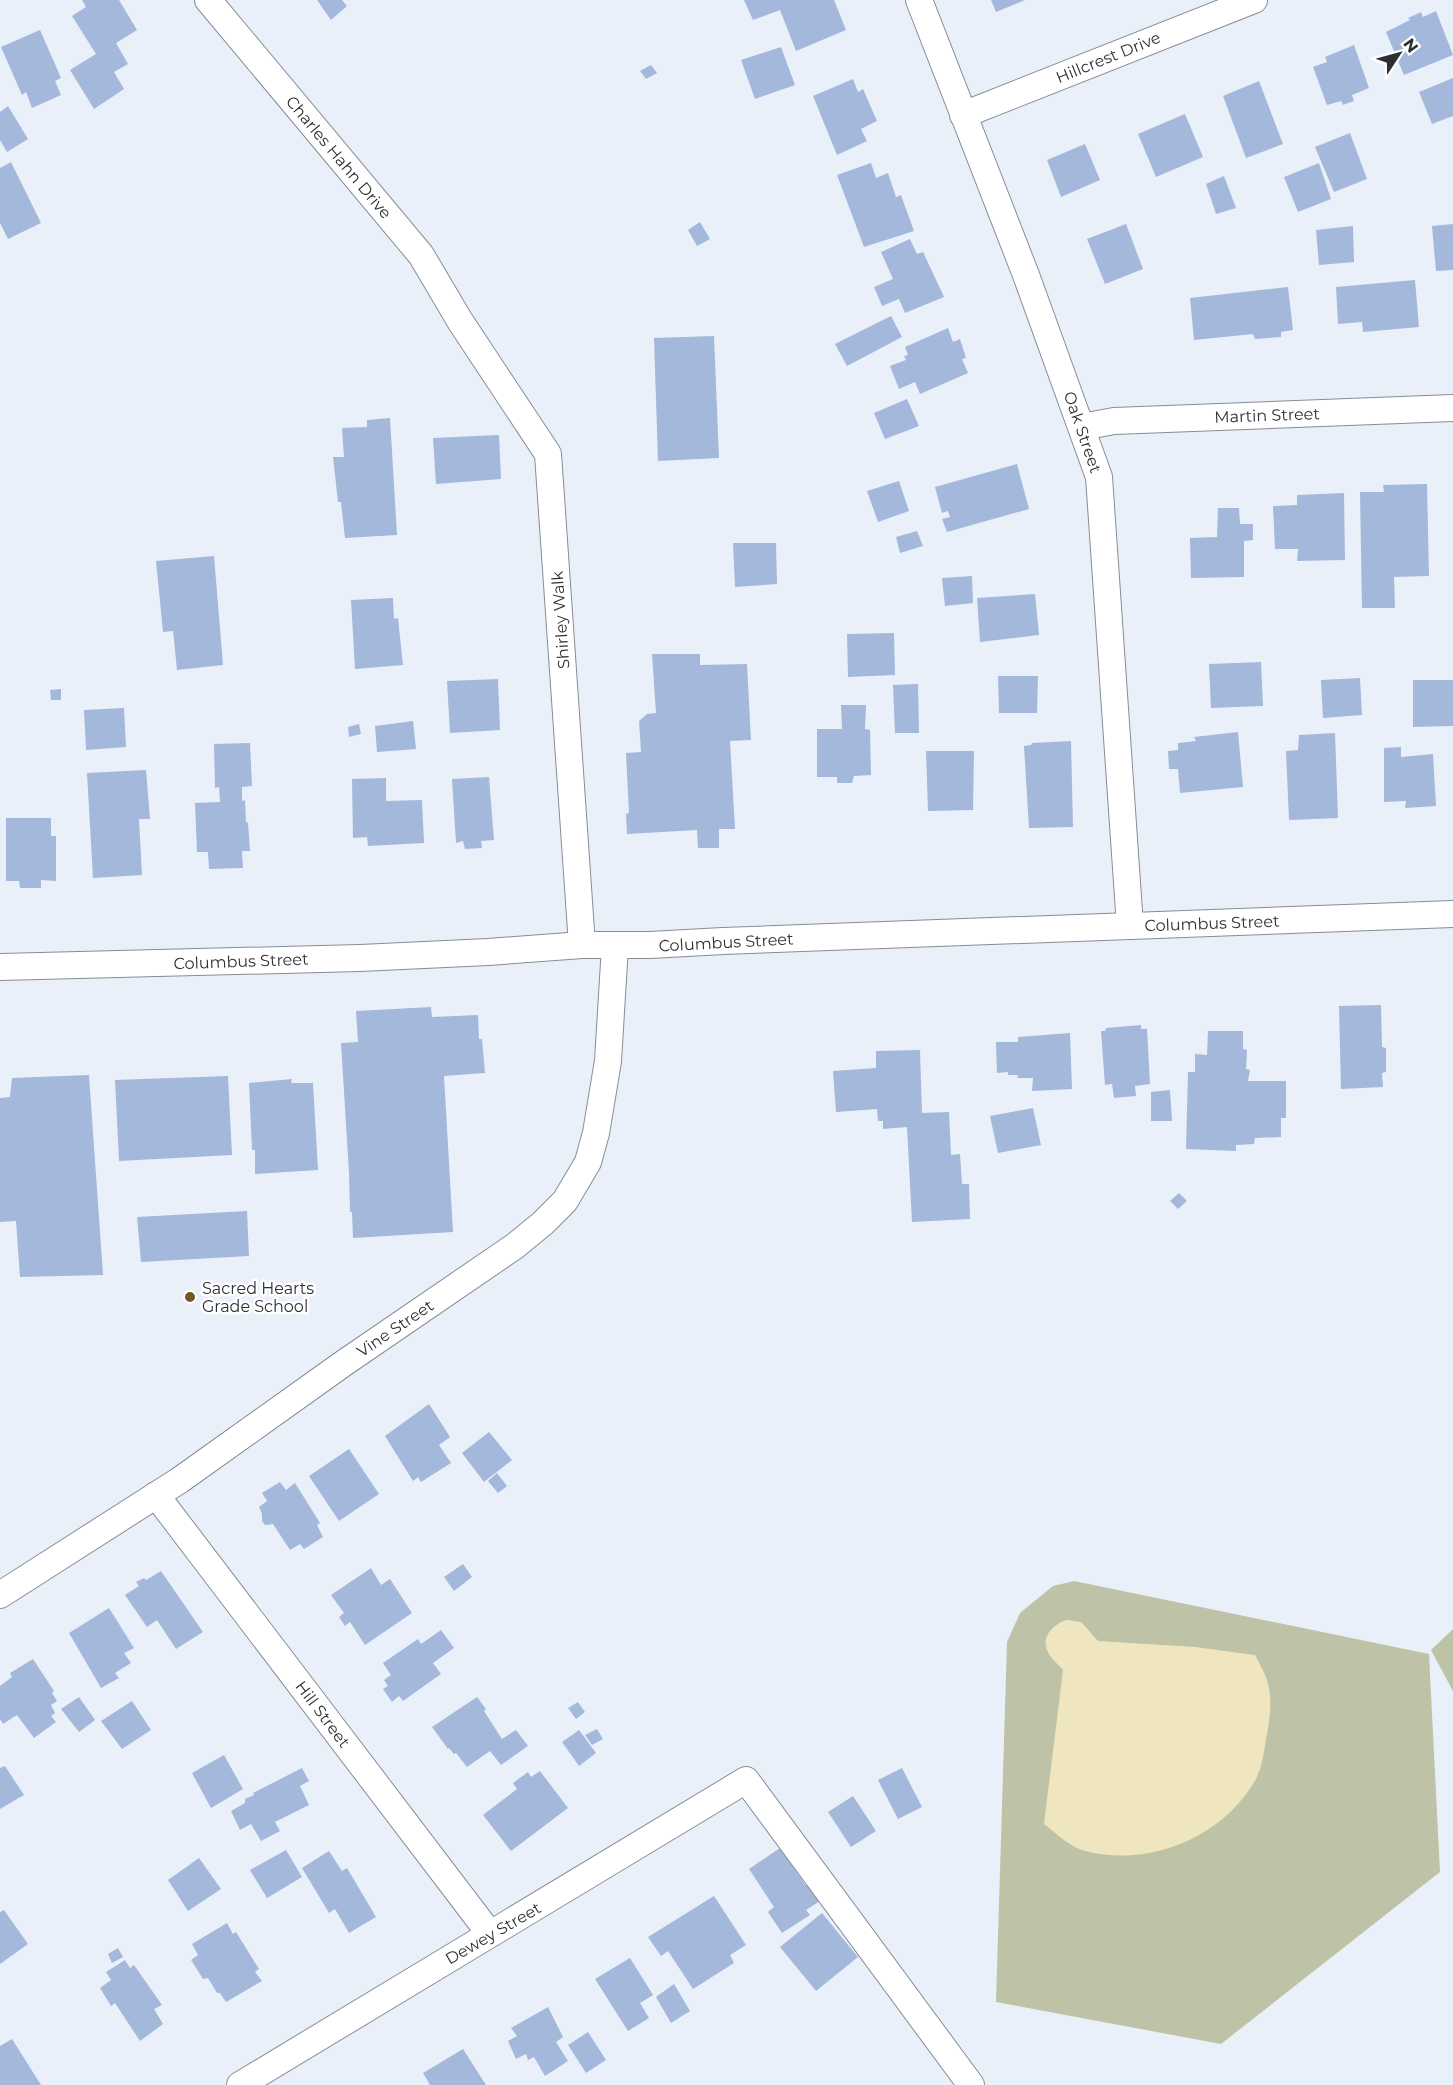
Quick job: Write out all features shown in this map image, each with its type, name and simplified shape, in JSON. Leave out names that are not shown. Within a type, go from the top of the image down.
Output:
[{"type":"street","name":"Charles Hahn Drive","points":[[208,0],[421,255],[460,321]]},
{"type":"street","name":"Oak Street","points":[[919,0],[1026,275],[1099,477],[1130,926]]},
{"type":"street","name":"Hillcrest Drive","points":[[963,115],[1254,0]]},
{"type":"street","name":"Shirley Walk","points":[[460,321],[548,454],[582,945]]},
{"type":"street","name":"Martin Street","points":[[1082,427],[1114,421],[1453,408]]},
{"type":"street","name":"Columbus Street","points":[[0,967],[360,958],[582,945],[615,946],[1453,914]]},
{"type":"street","name":"Vine Street","points":[[0,1595],[180,1480],[344,1363],[515,1246],[565,1201],[588,1162],[596,1133],[608,1061],[615,946]]},
{"type":"street","name":"Hill Street","points":[[156,1495],[490,1934]]},
{"type":"street","name":"Dewey Street","points":[[240,2085],[746,1780],[971,2085]]},
{"type":"green space","points":[[1074,1581],[1429,1654],[1440,1872],[1221,2044],[996,2002],[1007,1642],[1020,1613],[1053,1586]]},
{"type":"green space","points":[[1453,1629],[1453,1691],[1431,1650]]},
{"type":"sand","points":[[1067,1620],[1081,1622],[1098,1641],[1195,1647],[1255,1655],[1269,1687],[1269,1724],[1256,1779],[1242,1800],[1224,1818],[1181,1844],[1132,1855],[1107,1855],[1082,1850],[1067,1842],[1044,1824],[1063,1670],[1048,1653],[1046,1640],[1054,1627]]},
{"type":"building","points":[[82,0],[119,0],[137,30],[116,43],[128,64],[114,72],[124,89],[94,109],[70,70],[96,54],[72,16],[86,7]]},
{"type":"building","points":[[317,0],[342,0],[347,6],[331,20]]},
{"type":"building","points":[[744,0],[834,0],[846,30],[796,51],[780,10],[753,20]]},
{"type":"building","points":[[991,0],[1025,0],[996,12]]},
{"type":"building","points":[[1436,11],[1453,55],[1404,75],[1386,32],[1421,12],[1423,17]]},
{"type":"building","points":[[40,30],[61,78],[55,81],[61,95],[32,108],[26,92],[22,95],[1,47]]},
{"type":"building","points":[[1354,45],[1369,88],[1352,95],[1354,101],[1343,105],[1341,101],[1327,105],[1313,67],[1327,62],[1325,57]]},
{"type":"building","points":[[781,47],[795,85],[755,99],[741,60]]},
{"type":"building","points":[[651,65],[657,73],[646,79],[640,71]]},
{"type":"building","points":[[1453,78],[1453,116],[1432,124],[1419,92]]},
{"type":"building","points":[[853,79],[858,92],[863,89],[877,121],[861,129],[867,141],[837,155],[813,96]]},
{"type":"building","points":[[1259,81],[1283,144],[1246,158],[1223,96]]},
{"type":"building","points":[[8,106],[28,139],[7,152],[0,140],[0,112]]},
{"type":"building","points":[[1185,114],[1203,157],[1156,177],[1138,134]]},
{"type":"building","points":[[1350,133],[1367,179],[1334,192],[1315,147]]},
{"type":"building","points":[[1085,144],[1100,180],[1061,197],[1047,160]]},
{"type":"building","points":[[11,162],[41,223],[8,239],[0,223],[0,168]]},
{"type":"building","points":[[871,163],[876,178],[888,173],[896,197],[901,195],[914,231],[864,247],[837,175]]},
{"type":"building","points":[[1319,163],[1331,199],[1298,212],[1284,177]]},
{"type":"building","points":[[1224,176],[1236,208],[1216,214],[1206,184]]},
{"type":"building","points":[[700,222],[710,239],[697,246],[688,230]]},
{"type":"building","points":[[1126,224],[1143,269],[1105,284],[1087,239]]},
{"type":"building","points":[[1453,224],[1453,270],[1436,271],[1432,226]]},
{"type":"building","points":[[1353,226],[1354,262],[1319,265],[1316,230]]},
{"type":"building","points":[[910,239],[917,254],[923,252],[944,297],[905,313],[899,299],[882,306],[874,287],[893,279],[881,252]]},
{"type":"building","points":[[1415,280],[1419,327],[1363,332],[1362,322],[1338,324],[1336,287]]},
{"type":"building","points":[[1288,287],[1293,330],[1281,332],[1281,337],[1255,339],[1253,334],[1194,340],[1190,298]]},
{"type":"building","points":[[891,316],[902,337],[847,366],[835,344]]},
{"type":"building","points":[[948,328],[953,342],[960,339],[966,358],[962,359],[968,373],[920,394],[915,382],[899,389],[890,366],[906,360],[904,356],[908,355],[905,347]]},
{"type":"building","points":[[714,336],[719,458],[658,461],[654,338]]},
{"type":"building","points":[[907,399],[919,426],[885,439],[874,413]]},
{"type":"building","points":[[390,418],[397,535],[345,538],[333,457],[344,457],[342,428],[367,427],[367,420]]},
{"type":"building","points":[[499,435],[501,479],[436,484],[433,438]]},
{"type":"building","points":[[1017,464],[1029,509],[947,532],[942,519],[950,517],[948,511],[942,513],[935,487]]},
{"type":"building","points":[[899,481],[909,511],[878,522],[867,491]]},
{"type":"building","points":[[1427,484],[1429,576],[1394,577],[1395,608],[1362,608],[1360,492],[1384,492],[1383,485]]},
{"type":"building","points":[[1344,493],[1345,560],[1297,561],[1298,549],[1275,549],[1273,506],[1297,505],[1297,495]]},
{"type":"building","points":[[1218,508],[1239,508],[1240,524],[1253,524],[1253,540],[1244,541],[1244,577],[1191,578],[1190,538],[1217,537]]},
{"type":"building","points":[[917,531],[923,546],[900,553],[896,537]]},
{"type":"building","points":[[733,543],[776,543],[777,584],[735,587]]},
{"type":"building","points":[[214,556],[223,665],[177,670],[173,631],[163,632],[156,561]]},
{"type":"building","points":[[972,576],[973,603],[945,606],[942,578]]},
{"type":"building","points":[[1035,594],[1039,635],[980,642],[977,598]]},
{"type":"building","points":[[393,598],[394,619],[398,618],[403,665],[355,669],[351,600]]},
{"type":"building","points":[[894,633],[895,675],[848,677],[847,634]]},
{"type":"building","points":[[652,654],[700,654],[700,665],[747,664],[751,740],[730,741],[735,829],[719,829],[719,848],[698,848],[697,830],[627,834],[626,814],[629,813],[626,753],[641,752],[639,721],[647,714],[656,713]]},
{"type":"building","points":[[1261,662],[1263,706],[1211,708],[1209,664]]},
{"type":"building","points":[[998,676],[1038,676],[1037,713],[999,713]]},
{"type":"building","points":[[1360,678],[1362,715],[1323,718],[1321,680]]},
{"type":"building","points":[[498,679],[500,730],[450,733],[447,681]]},
{"type":"building","points":[[1413,680],[1453,680],[1453,726],[1413,727]]},
{"type":"building","points":[[918,684],[919,733],[895,733],[893,685]]},
{"type":"building","points":[[61,689],[61,700],[51,700],[50,690]]},
{"type":"building","points":[[841,705],[866,705],[865,729],[870,730],[871,775],[854,776],[852,783],[837,783],[837,777],[817,777],[817,729],[842,729]]},
{"type":"building","points":[[124,708],[126,747],[86,750],[84,710]]},
{"type":"building","points":[[413,721],[416,749],[377,752],[375,726]]},
{"type":"building","points":[[359,724],[361,734],[349,737],[348,727]]},
{"type":"building","points":[[1238,732],[1243,787],[1180,793],[1178,769],[1169,769],[1168,751],[1178,750],[1178,743],[1196,741],[1194,737]]},
{"type":"building","points":[[1335,733],[1338,818],[1289,820],[1286,751],[1298,750],[1299,735]]},
{"type":"building","points":[[1071,741],[1073,827],[1029,828],[1024,746],[1032,743]]},
{"type":"building","points":[[250,743],[252,786],[242,787],[242,801],[245,800],[250,851],[242,851],[243,868],[209,869],[208,852],[197,852],[195,803],[220,802],[219,787],[215,788],[214,744]]},
{"type":"building","points":[[1401,747],[1401,757],[1433,754],[1436,806],[1405,808],[1406,801],[1384,802],[1384,748]]},
{"type":"building","points":[[926,751],[974,751],[973,810],[928,811]]},
{"type":"building","points":[[146,770],[150,819],[139,819],[142,875],[93,878],[87,773]]},
{"type":"building","points":[[489,777],[494,840],[481,841],[482,848],[465,849],[463,841],[456,843],[452,779]]},
{"type":"building","points":[[386,778],[386,801],[422,800],[424,843],[368,846],[367,837],[353,838],[352,779]]},
{"type":"building","points":[[6,818],[51,818],[51,836],[56,836],[56,881],[41,880],[41,888],[20,888],[19,881],[6,881]]},
{"type":"building","points":[[1381,1005],[1382,1047],[1386,1048],[1386,1072],[1382,1073],[1383,1087],[1341,1089],[1339,1006]]},
{"type":"building","points":[[431,1007],[432,1017],[478,1015],[479,1039],[482,1039],[485,1073],[444,1076],[453,1232],[353,1238],[341,1043],[358,1042],[356,1011]]},
{"type":"building","points":[[1141,1025],[1141,1029],[1147,1029],[1150,1084],[1135,1086],[1136,1096],[1114,1098],[1112,1084],[1105,1085],[1101,1031],[1105,1031],[1106,1028]]},
{"type":"building","points":[[1208,1031],[1243,1031],[1243,1049],[1247,1050],[1246,1069],[1250,1070],[1248,1081],[1286,1081],[1286,1118],[1281,1118],[1281,1137],[1255,1138],[1254,1144],[1236,1145],[1236,1151],[1186,1149],[1188,1072],[1195,1072],[1195,1054],[1207,1055]]},
{"type":"building","points":[[1070,1033],[1072,1089],[1032,1091],[1033,1078],[1017,1078],[1018,1075],[1008,1075],[1008,1072],[997,1073],[996,1042],[1018,1042],[1018,1037]]},
{"type":"building","points":[[920,1050],[922,1113],[949,1112],[951,1155],[960,1154],[962,1184],[969,1184],[970,1219],[912,1222],[907,1127],[883,1129],[883,1121],[878,1121],[877,1109],[836,1112],[833,1071],[876,1068],[876,1051]]},
{"type":"building","points":[[89,1075],[103,1275],[20,1277],[16,1221],[0,1222],[0,1098],[10,1097],[12,1078]]},
{"type":"building","points":[[228,1076],[232,1155],[119,1161],[115,1080]]},
{"type":"building","points":[[292,1079],[291,1083],[313,1083],[318,1170],[255,1174],[249,1083]]},
{"type":"building","points":[[1170,1090],[1172,1121],[1151,1121],[1151,1092]]},
{"type":"building","points":[[1033,1108],[1041,1145],[998,1153],[990,1116]]},
{"type":"building","points":[[1179,1193],[1187,1201],[1178,1209],[1170,1201]]},
{"type":"building","points":[[247,1211],[249,1256],[141,1262],[137,1217]]},
{"type":"building","points":[[429,1404],[450,1437],[439,1445],[451,1463],[421,1482],[418,1477],[413,1481],[385,1436]]},
{"type":"building","points":[[489,1432],[512,1460],[484,1482],[462,1453]]},
{"type":"building","points":[[349,1449],[379,1494],[339,1521],[309,1476]]},
{"type":"building","points":[[497,1473],[507,1486],[498,1493],[488,1481]]},
{"type":"building","points":[[280,1482],[286,1490],[295,1483],[320,1523],[317,1525],[323,1537],[304,1549],[300,1544],[290,1550],[273,1524],[265,1525],[262,1521],[259,1507],[267,1501],[262,1493]]},
{"type":"building","points":[[463,1564],[472,1577],[454,1591],[444,1577]]},
{"type":"building","points":[[371,1568],[381,1585],[390,1579],[412,1613],[365,1645],[350,1622],[345,1626],[339,1617],[344,1613],[331,1595]]},
{"type":"building","points":[[161,1571],[203,1632],[176,1649],[157,1620],[147,1627],[125,1595],[139,1586],[136,1582],[144,1578],[146,1580]]},
{"type":"building","points":[[109,1608],[134,1648],[124,1653],[131,1663],[115,1673],[119,1678],[101,1688],[69,1633]]},
{"type":"building","points":[[441,1630],[454,1648],[433,1663],[441,1674],[403,1701],[399,1696],[392,1702],[383,1689],[388,1686],[384,1680],[391,1675],[383,1663],[418,1639],[421,1644]]},
{"type":"building","points":[[33,1659],[54,1691],[52,1693],[57,1701],[51,1705],[55,1713],[51,1716],[56,1722],[34,1738],[17,1715],[3,1724],[0,1719],[0,1686],[12,1677],[10,1673]]},
{"type":"building","points":[[79,1697],[95,1720],[79,1732],[61,1709]]},
{"type":"building","points":[[477,1697],[502,1739],[516,1730],[528,1746],[501,1765],[490,1751],[467,1767],[456,1753],[448,1749],[432,1727]]},
{"type":"building","points":[[132,1701],[151,1730],[122,1749],[101,1721]]},
{"type":"building","points":[[578,1702],[585,1712],[576,1719],[568,1708]]},
{"type":"building","points":[[597,1729],[603,1739],[592,1745],[585,1735]]},
{"type":"building","points":[[579,1730],[596,1753],[579,1766],[562,1742]]},
{"type":"building","points":[[224,1755],[243,1789],[211,1808],[192,1773]]},
{"type":"building","points":[[5,1766],[24,1795],[0,1809],[0,1768]]},
{"type":"building","points":[[302,1768],[309,1781],[300,1786],[309,1805],[275,1822],[280,1831],[261,1841],[251,1824],[240,1830],[231,1811],[245,1803],[245,1799],[254,1795],[253,1793]]},
{"type":"building","points":[[902,1768],[922,1807],[898,1819],[878,1780]]},
{"type":"building","points":[[540,1771],[568,1808],[511,1851],[483,1815],[517,1789],[513,1783],[528,1772],[531,1777]]},
{"type":"building","points":[[853,1796],[876,1831],[851,1847],[828,1812]]},
{"type":"building","points":[[780,1848],[806,1886],[808,1885],[820,1901],[806,1910],[810,1915],[782,1933],[768,1912],[774,1907],[749,1869]]},
{"type":"building","points":[[286,1850],[302,1877],[267,1898],[250,1870]]},
{"type":"building","points":[[329,1851],[342,1871],[347,1868],[376,1917],[349,1933],[335,1909],[329,1913],[302,1868]]},
{"type":"building","points":[[199,1858],[221,1889],[188,1911],[168,1880]]},
{"type":"building","points":[[714,1896],[746,1945],[730,1955],[734,1963],[693,1989],[668,1951],[661,1956],[648,1937]]},
{"type":"building","points":[[4,1910],[28,1944],[0,1964],[0,1912]]},
{"type":"building","points":[[822,1913],[858,1957],[816,1991],[780,1947]]},
{"type":"building","points":[[227,1923],[233,1934],[236,1932],[259,1969],[255,1972],[262,1981],[226,2002],[208,1978],[203,1979],[191,1960],[198,1955],[192,1944]]},
{"type":"building","points":[[118,1948],[123,1957],[112,1963],[108,1954]]},
{"type":"building","points":[[630,1958],[653,1995],[640,2003],[649,2018],[628,2031],[595,1979]]},
{"type":"building","points":[[125,1960],[130,1968],[134,1965],[162,2005],[154,2009],[163,2024],[140,2041],[115,2003],[111,2006],[100,1988],[111,1980],[106,1972]]},
{"type":"building","points":[[674,1984],[690,2011],[671,2023],[656,1997]]},
{"type":"building","points":[[548,2007],[563,2037],[556,2042],[568,2061],[545,2076],[534,2057],[528,2060],[526,2054],[516,2059],[508,2041],[517,2036],[511,2028]]},
{"type":"building","points":[[588,2032],[606,2060],[586,2073],[568,2045]]},
{"type":"building","points":[[12,2039],[41,2085],[0,2085],[0,2046]]},
{"type":"building","points":[[463,2049],[486,2085],[430,2085],[423,2073]]},
{"type":"place","name":"Sacred Hearts Grade School","points":[[190,1297]]}]
